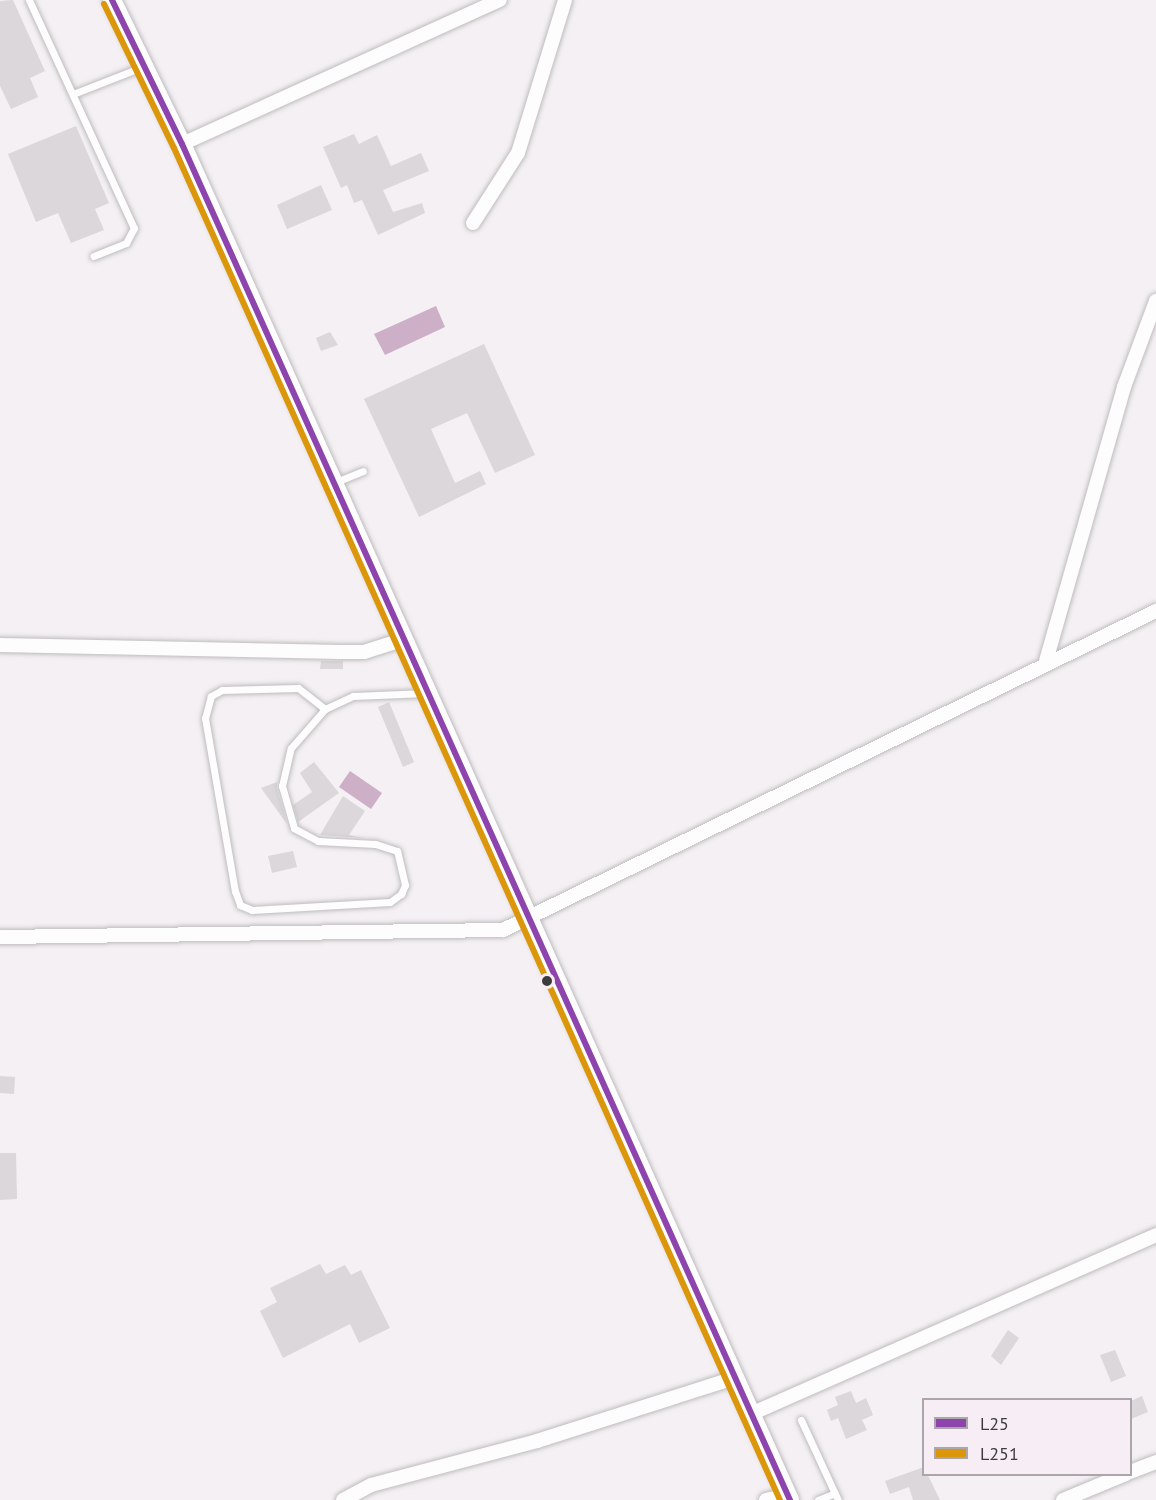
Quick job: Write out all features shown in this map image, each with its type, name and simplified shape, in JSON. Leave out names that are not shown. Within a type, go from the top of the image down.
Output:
[{"type":"street","points":[[112,0],[182,144],[429,693],[525,917],[753,1413],[789,1497],[766,1500]]},
{"type":"street","points":[[182,144],[500,0]]},
{"type":"street","points":[[472,223],[518,153],[565,0]]},
{"type":"street","points":[[1046,661],[1124,387],[1156,301]]},
{"type":"street","points":[[0,937],[503,930],[525,917],[1046,661],[1156,611]]},
{"type":"street","points":[[0,645],[364,652],[405,639]]},
{"type":"street","points":[[753,1413],[1156,1235]]},
{"type":"street","points":[[343,1500],[372,1485],[537,1441],[735,1378]]},
{"type":"street","points":[[1132,1472],[1156,1462]]},
{"type":"street","points":[[1063,1500],[1121,1476]]},
{"type":"lane","points":[[29,0],[134,228],[126,243],[94,256]]},
{"type":"lane","points":[[73,94],[145,66]]},
{"type":"lane","points":[[334,483],[363,471]]},
{"type":"lane","points":[[325,709],[298,688],[222,690],[212,696],[205,718],[235,891],[240,904],[252,910],[390,902],[405,885],[397,851],[375,844],[318,841],[294,828],[288,816],[282,786],[291,748],[325,709],[353,696],[429,693]]},
{"type":"lane","points":[[801,1420],[836,1496],[818,1500]]},
{"type":"shaded area","points":[[436,306],[445,327],[385,355],[374,334]]},
{"type":"shaded area","points":[[350,771],[382,793],[371,809],[339,787]]},
{"type":"building","points":[[13,0],[45,71],[30,78],[38,97],[11,109],[0,86],[0,1]]},
{"type":"building","points":[[76,126],[109,203],[95,209],[104,230],[71,243],[58,213],[36,222],[8,154]]},
{"type":"building","points":[[354,134],[359,144],[377,135],[391,166],[421,153],[429,171],[383,190],[393,212],[422,203],[425,213],[378,235],[362,200],[354,203],[347,185],[341,188],[323,147]]},
{"type":"building","points":[[321,185],[332,210],[287,229],[277,205]]},
{"type":"building","points":[[330,332],[338,345],[321,351],[316,338]]},
{"type":"building","points":[[484,344],[535,455],[495,473],[467,413],[431,429],[455,483],[480,471],[486,484],[419,517],[364,399]]},
{"type":"building","points":[[321,661],[343,661],[343,669],[320,669]]},
{"type":"building","points":[[389,702],[414,762],[403,767],[378,707]]},
{"type":"building","points":[[314,762],[339,793],[298,822],[293,805],[312,792],[300,773]]},
{"type":"building","points":[[277,782],[277,788],[287,824],[261,788]]},
{"type":"building","points":[[343,796],[365,811],[349,835],[364,838],[320,835]]},
{"type":"building","points":[[293,851],[297,867],[272,873],[268,856]]},
{"type":"building","points":[[0,1076],[15,1077],[14,1094],[0,1093]]},
{"type":"building","points":[[0,1153],[16,1153],[17,1199],[0,1200]]},
{"type":"building","points":[[320,1264],[326,1274],[345,1265],[351,1275],[361,1270],[390,1328],[359,1343],[350,1324],[283,1358],[260,1311],[277,1302],[270,1288]]},
{"type":"building","points":[[1008,1330],[1019,1338],[1001,1365],[991,1356]]},
{"type":"building","points":[[1115,1350],[1126,1376],[1111,1382],[1100,1355]]},
{"type":"building","points":[[851,1391],[856,1403],[866,1398],[873,1415],[862,1420],[867,1430],[846,1439],[838,1418],[831,1421],[827,1410],[838,1405],[835,1397]]},
{"type":"building","points":[[1142,1396],[1148,1412],[1132,1419],[1132,1401]]},
{"type":"building","points":[[922,1468],[922,1476],[928,1476],[940,1500],[913,1500],[909,1487],[890,1494],[885,1481]]},
{"type":"transit line","name":"L25","points":[[112,0],[182,144],[790,1500]]},
{"type":"transit line","name":"L251","points":[[104,4],[174,148],[780,1500]]}]
